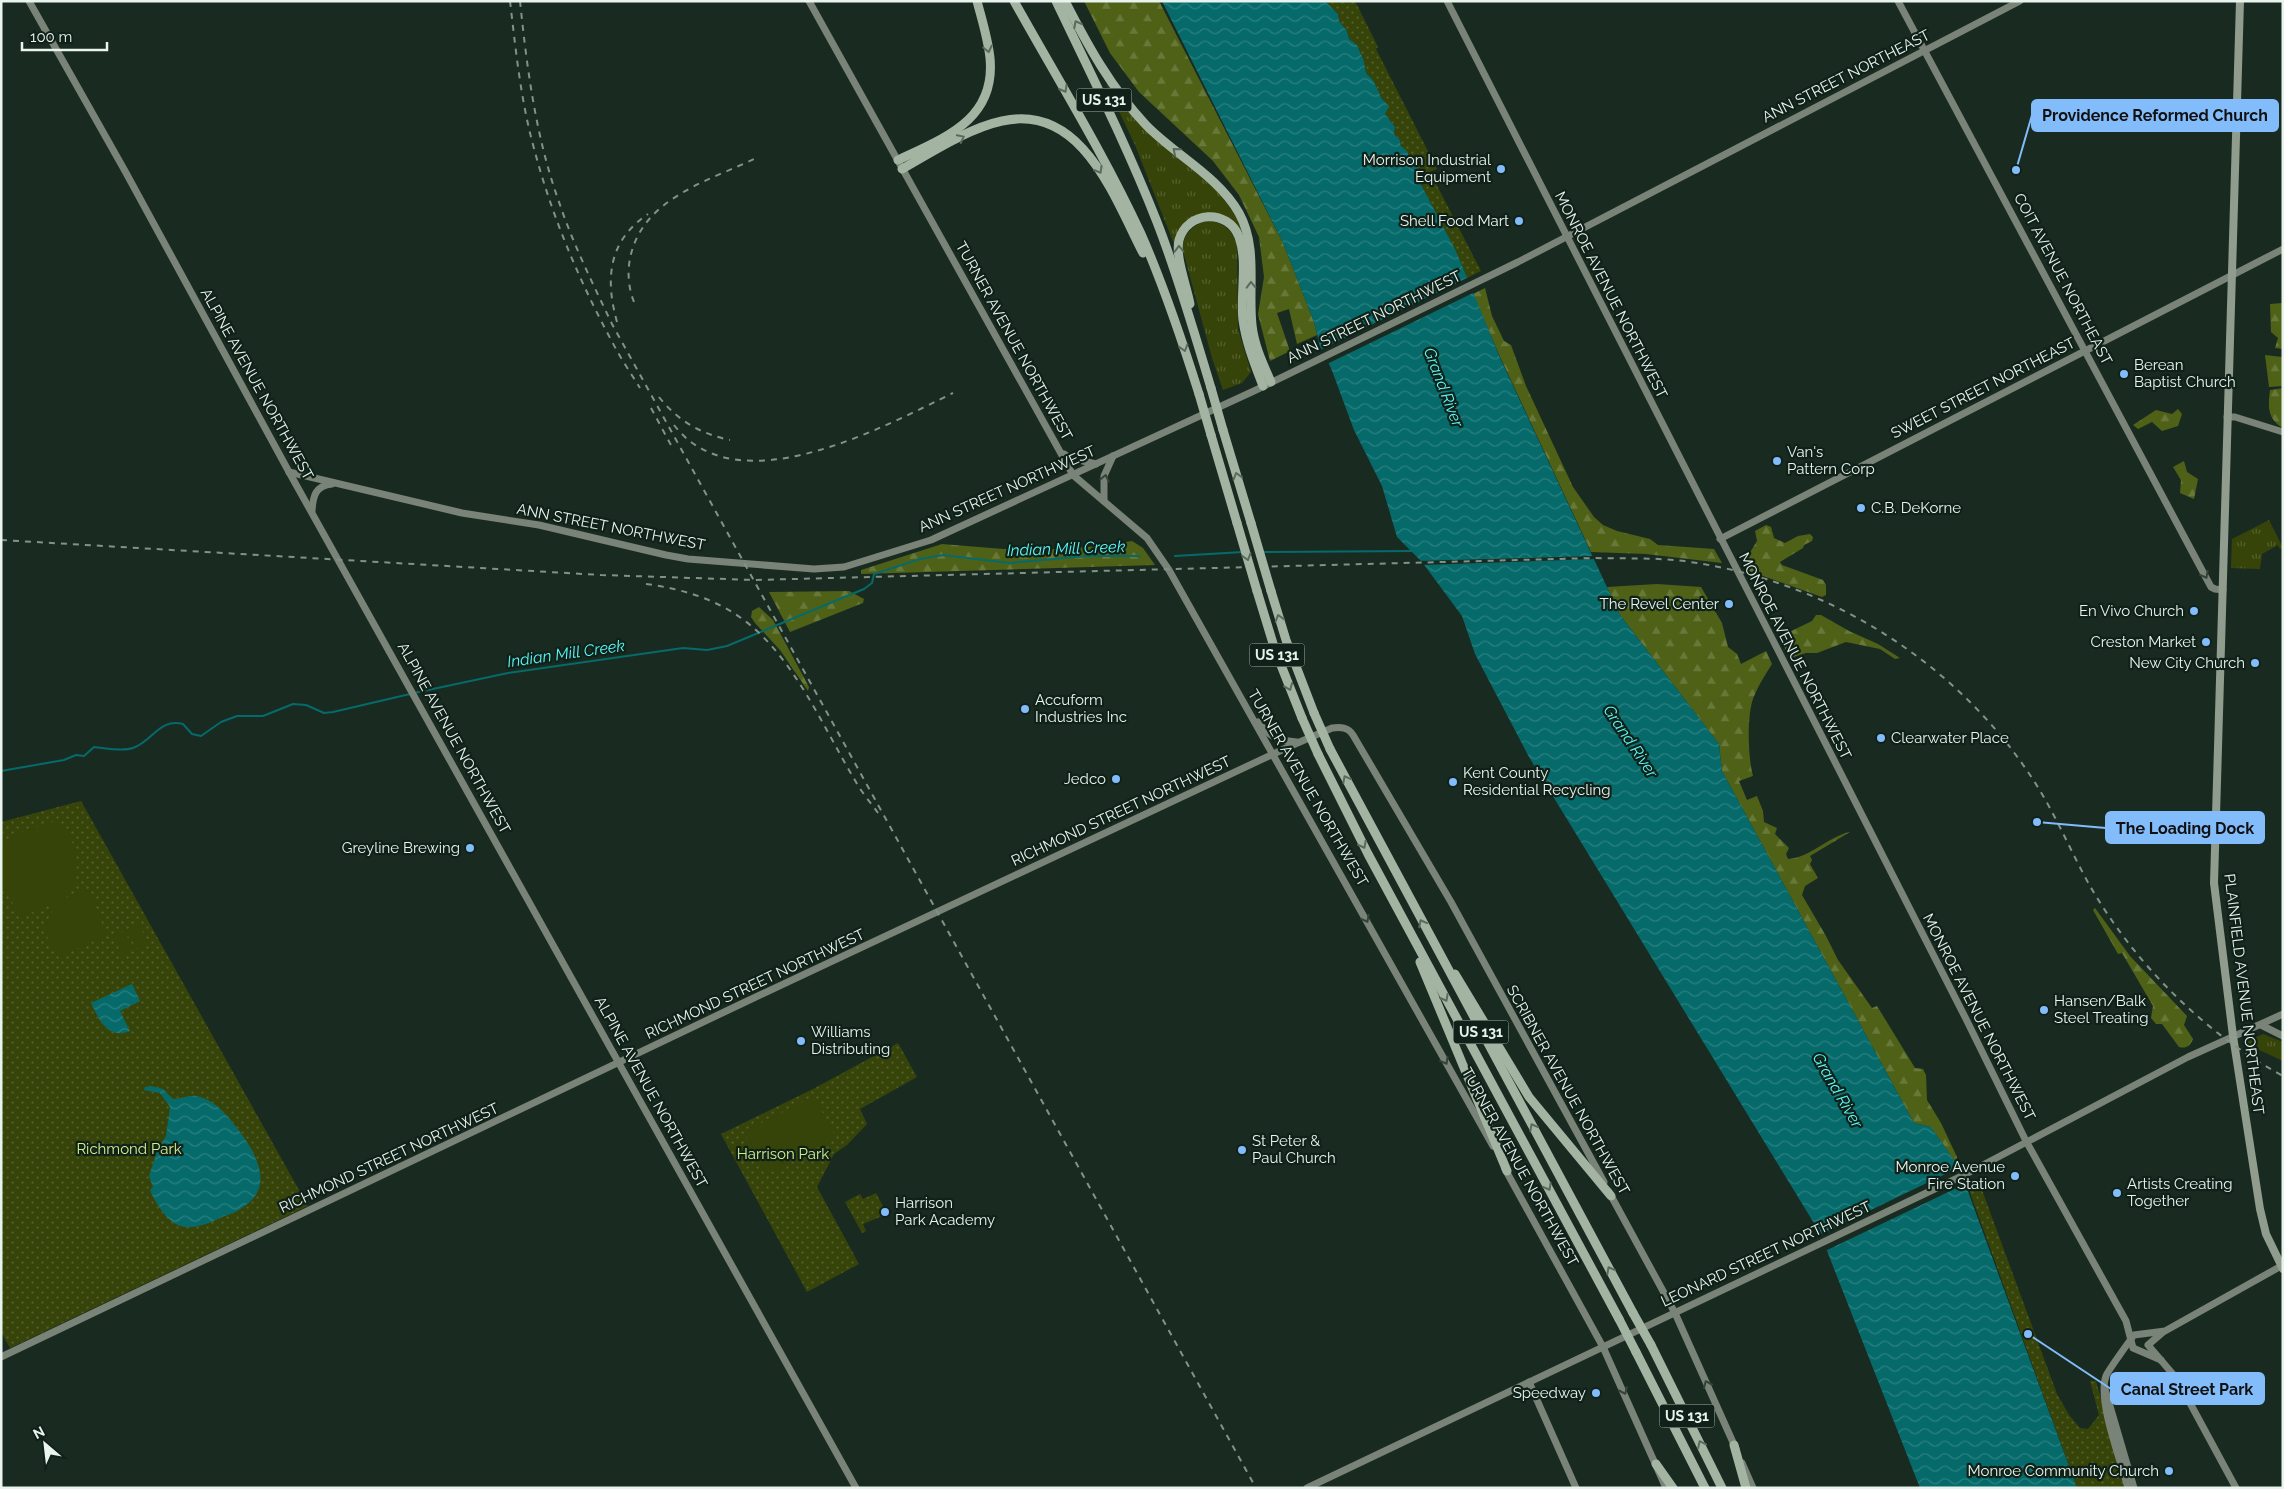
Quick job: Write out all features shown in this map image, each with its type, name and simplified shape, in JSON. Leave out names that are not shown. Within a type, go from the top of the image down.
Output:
[{"type":"highway","points":[[900,165],[961,127],[978,109],[986,94],[990,80],[990,56],[977,1]]},
{"type":"highway","name":"US 131","points":[[1014,1],[1124,200],[1168,302],[1211,435],[1275,650],[1318,754],[1397,909],[1619,1320],[1705,1488]]},
{"type":"highway","name":"US 131","points":[[1056,1],[1109,111],[1148,201],[1170,258],[1224,430],[1288,647],[1330,749],[1436,949],[1651,1345],[1722,1488]]},
{"type":"highway","points":[[1066,1],[1091,51],[1118,93],[1147,126],[1227,196],[1239,214],[1246,229],[1250,250],[1251,311],[1254,337],[1267,384]]},
{"type":"highway","points":[[900,165],[976,130],[1003,120],[1029,119],[1052,124],[1075,139],[1092,158],[1168,302]]},
{"type":"highway","points":[[1199,348],[1178,246],[1180,236],[1188,225],[1200,218],[1213,216],[1229,222],[1239,235],[1242,256],[1243,319],[1246,339],[1267,384]]},
{"type":"highway","points":[[1397,909],[1507,1171]]},
{"type":"highway","points":[[1436,949],[1460,980],[1528,1097],[1611,1196]]},
{"type":"highway","points":[[1734,1445],[1746,1488]]},
{"type":"highway","points":[[1656,1464],[1673,1488]]},
{"type":"main road","name":"ALPINE AVENUE NORTHWEST","points":[[29,1],[130,180],[289,472],[856,1488]]},
{"type":"main road","name":"TURNER AVENUE NORTHWEST","points":[[809,1],[1074,475],[1140,531],[1158,551],[1604,1347],[1666,1488]]},
{"type":"main road","name":"MONROE AVENUE NORTHWEST","points":[[1447,1],[1720,539],[1966,1017],[2026,1141],[2125,1320],[2131,1340]]},
{"type":"main road","name":"COIT AVENUE NORTHEAST","points":[[1898,1],[2211,586],[2215,589],[2223,590]]},
{"type":"main road","name":"ANN STREET NORTHEAST","points":[[1685,176],[2020,1]]},
{"type":"main road","name":"PLAINFIELD AVENUE NORTHEAST","points":[[2240,1],[2214,884],[2233,1036],[2260,1209],[2266,1234],[2282,1267]]},
{"type":"main road","name":"ANN STREET NORTHWEST","points":[[289,472],[462,513],[539,525],[681,558],[824,569],[849,566],[931,540],[1074,475],[1479,282],[1685,176]]},
{"type":"main road","name":"SWEET STREET NORTHEAST","points":[[1720,539],[2283,249]]},
{"type":"main road","points":[[2228,417],[2283,432]]},
{"type":"main road","points":[[1061,452],[1070,458],[1096,464]]},
{"type":"main road","points":[[1104,501],[1104,476],[1113,456]]},
{"type":"main road","points":[[312,512],[313,498],[318,489],[326,485],[338,484]]},
{"type":"main road","points":[[1243,702],[1272,737],[1283,742],[1299,742]]},
{"type":"main road","name":"RICHMOND STREET NORTHWEST","points":[[1,1357],[620,1064],[742,1004],[1332,728]]},
{"type":"main road","name":"SCRIBNER AVENUE NORTHWEST","points":[[1332,728],[1345,728],[1353,735],[1446,896],[1676,1313],[1753,1488]]},
{"type":"main road","name":"LEONARD STREET NORTHWEST","points":[[1307,1488],[1964,1175],[2188,1057],[2283,1014]]},
{"type":"main road","points":[[2261,1025],[2283,1036]]},
{"type":"main road","points":[[2118,1359],[2144,1349],[2147,1344],[2165,1331],[2282,1267]]},
{"type":"main road","name":"MONROE AVENUE NORTHWEST","points":[[2125,1320],[2147,1339],[2147,1344],[2177,1379],[2236,1488]]},
{"type":"main road","points":[[2128,1488],[2103,1396],[2107,1372],[2136,1334],[2165,1331]]},
{"type":"main road","points":[[2131,1340],[2132,1347],[2161,1360]]},
{"type":"main road","points":[[1529,1382],[1576,1488]]},
{"type":"main road","points":[[2105,1388],[2134,1488]]},
{"type":"green space","points":[[1084,1],[1159,1],[1283,243],[1314,322],[1317,335],[1297,344],[1289,309],[1277,313],[1290,351],[1270,361],[1258,314],[1264,277],[1259,237],[1239,195],[1213,161],[1139,92],[1110,53]]},
{"type":"green space","points":[[1325,1],[1355,1],[1378,47],[1376,49],[1437,169],[1430,172],[1481,271],[1467,278],[1456,251],[1416,175],[1417,170],[1412,159],[1405,154],[1400,140],[1394,134],[1395,127],[1385,114],[1388,106],[1382,99],[1373,80],[1366,73],[1364,61],[1357,45],[1349,39],[1347,31],[1339,21],[1338,14]]},
{"type":"green space","points":[[1106,84],[1157,139],[1216,189],[1239,220],[1242,232],[1235,223],[1226,217],[1204,214],[1174,244],[1135,145]]},
{"type":"green space","points":[[1209,221],[1219,223],[1227,228],[1233,235],[1237,245],[1238,329],[1251,372],[1242,383],[1223,390],[1212,358],[1182,247],[1185,237],[1191,229]]},
{"type":"green space","points":[[1485,288],[1492,316],[1504,341],[1511,345],[1526,386],[1573,487],[1594,517],[1603,525],[1617,531],[1650,539],[1658,545],[1714,549],[1722,563],[1646,554],[1591,552],[1501,359],[1473,294]]},
{"type":"green space","points":[[2283,303],[2283,349],[2275,348],[2278,338],[2271,332],[2270,304]]},
{"type":"green space","points":[[2265,355],[2282,357],[2283,386],[2269,387]]},
{"type":"green space","points":[[2283,388],[2283,428],[2271,416],[2269,401],[2270,390]]},
{"type":"green space","points":[[2178,409],[2182,414],[2178,426],[2162,431],[2152,422],[2138,429],[2133,425],[2156,410],[2172,414]]},
{"type":"green space","points":[[2184,461],[2187,472],[2198,479],[2194,499],[2180,493],[2181,480],[2173,467]]},
{"type":"green space","points":[[2269,520],[2283,548],[2280,549],[2278,545],[2262,554],[2260,569],[2231,568],[2232,539]]},
{"type":"green space","points":[[1766,525],[1771,527],[1774,538],[1785,543],[1798,536],[1810,534],[1813,537],[1812,541],[1804,545],[1803,548],[1780,562],[1782,565],[1823,580],[1826,585],[1826,595],[1822,597],[1746,570],[1743,564],[1757,541],[1755,531]]},
{"type":"green space","points":[[1132,541],[1143,548],[1155,565],[861,574],[861,570],[942,544],[1003,549],[1056,549],[1103,546]]},
{"type":"green space","points":[[1657,584],[1701,587],[1722,623],[1728,647],[1737,654],[1741,664],[1766,651],[1772,664],[1754,697],[1749,719],[1749,750],[1753,776],[1739,781],[1747,800],[1757,796],[1763,811],[1764,822],[1777,828],[1775,834],[1789,848],[1786,854],[1788,859],[1804,855],[1834,838],[1850,832],[1810,856],[1812,860],[1810,864],[1818,878],[1805,886],[1802,895],[1838,960],[1872,1008],[1877,1006],[1915,1068],[1923,1069],[1926,1075],[1927,1100],[1941,1123],[1957,1157],[1956,1163],[1931,1127],[1914,1123],[1722,771],[1719,744],[1620,615],[1607,587]]},
{"type":"green space","points":[[849,591],[864,599],[863,603],[790,632],[769,592]]},
{"type":"green space","points":[[759,607],[773,620],[809,687],[808,691],[780,650],[751,617],[752,611]]},
{"type":"green space","points":[[1816,615],[1821,615],[1849,631],[1878,644],[1900,658],[1895,659],[1880,649],[1846,642],[1817,653],[1806,653],[1790,658],[1779,637],[1812,621]]},
{"type":"green space","name":"Richmond Park","points":[[81,801],[308,1206],[10,1348],[1,1332],[1,822]]},
{"type":"green space","points":[[59,820],[72,842],[77,860],[76,877],[73,885],[60,900],[89,889],[105,931],[104,937],[60,956],[49,941],[46,929],[50,916],[60,901],[21,917],[1,883],[1,843],[18,833]]},
{"type":"green space","points":[[2095,908],[2130,956],[2187,1016],[2184,1025],[2193,1039],[2188,1046],[2184,1048],[2179,1047],[2162,1024],[2156,1024],[2151,1018],[2153,1006],[2122,953],[2118,954],[2093,910]]},
{"type":"green space","points":[[138,924],[148,942],[137,949],[126,930]]},
{"type":"green space","points":[[124,931],[135,950],[123,956],[113,937]]},
{"type":"green space","points":[[2263,1034],[2283,1042],[2283,1061],[2255,1048],[2252,1050],[2245,1047],[2248,1041]]},
{"type":"green space","name":"Harrison Park","points":[[898,1043],[917,1077],[860,1109],[867,1124],[847,1145],[834,1154],[817,1187],[859,1264],[807,1292],[721,1134],[813,1089]]},
{"type":"green space","points":[[814,1096],[836,1138],[766,1175],[744,1132]]},
{"type":"green space","points":[[1979,1182],[2057,1394],[2069,1415],[2080,1428],[2088,1429],[2099,1415],[2090,1381],[2096,1381],[2126,1488],[2077,1488],[1968,1187]]},
{"type":"green space","points":[[876,1193],[887,1214],[863,1224],[866,1231],[862,1233],[845,1202],[860,1194],[863,1199]]},
{"type":"water","name":"Grand River","points":[[1162,1],[1325,1],[1338,14],[1339,21],[1347,31],[1349,39],[1357,45],[1364,61],[1366,73],[1373,80],[1382,99],[1389,106],[1385,114],[1395,127],[1394,134],[1400,140],[1401,146],[1408,152],[1408,157],[1412,159],[1419,171],[1416,175],[1456,251],[1501,360],[1620,615],[1719,744],[1722,771],[1914,1123],[1931,1127],[1959,1167],[2077,1488],[1920,1488],[1820,1233],[1529,757],[1475,654],[1462,616],[1422,562],[1397,537],[1382,486],[1354,430],[1331,368],[1320,347],[1314,322],[1283,243]]},
{"type":"water","points":[[132,984],[140,1001],[120,1011],[130,1031],[116,1033],[110,1031],[101,1022],[91,1003]]},
{"type":"water","points":[[151,1086],[163,1089],[173,1099],[193,1096],[209,1100],[224,1113],[250,1146],[255,1156],[260,1177],[255,1197],[235,1212],[195,1227],[183,1227],[169,1219],[161,1210],[150,1190],[153,1187],[149,1176],[157,1152],[166,1136],[170,1107],[160,1093],[144,1090],[145,1087]]},
{"type":"pier","points":[[1469,277],[1475,292],[1327,364],[1320,350]]},
{"type":"pier","points":[[1595,556],[1595,559],[1421,565],[1418,561]]},
{"type":"pier","points":[[1960,1167],[1967,1183],[1825,1251],[1819,1235]]},
{"type":"waterway","name":"Indian Mill Creek","points":[[1262,552],[1413,551]]},
{"type":"waterway","name":"Indian Mill Creek","points":[[1175,556],[1243,552]]},
{"type":"waterway","name":"Indian Mill Creek","points":[[414,693],[508,673],[683,648],[707,650],[727,646],[864,589],[872,583],[874,574],[920,559],[943,555],[1009,563],[1087,556],[1140,556]]},
{"type":"waterway","name":"Indian Mill Creek","points":[[1,771],[64,760],[76,755],[84,756],[94,747],[119,750],[133,748],[168,724],[183,724],[192,734],[201,736],[221,722],[237,716],[263,716],[293,704],[306,705],[324,713],[410,694]]},
{"type":"railway","points":[[510,1],[526,115],[550,203],[580,277],[603,326],[640,388]]},
{"type":"railway","points":[[520,1],[538,128],[551,178],[577,249],[612,324],[1256,1488]]},
{"type":"railway","points":[[634,302],[629,284],[631,254],[638,235],[650,219],[664,205],[680,194],[754,159]]},
{"type":"railway","points":[[617,322],[611,291],[613,262],[617,249],[625,236],[648,214]]},
{"type":"railway","points":[[674,425],[701,449],[734,459],[772,460],[811,453],[851,440],[953,393]]},
{"type":"railway","points":[[659,397],[682,420],[709,434],[730,440]]},
{"type":"railway","points":[[651,408],[672,447]]},
{"type":"railway","points":[[1,540],[601,575],[755,580],[1595,558],[1678,560],[1743,572],[1794,589],[1843,610],[1890,637],[1933,669],[1973,705],[2008,745],[2039,789],[2090,886],[2128,943],[2150,969],[2199,1018],[2254,1059],[2283,1076]]},
{"type":"railway","points":[[646,584],[680,590],[712,601],[753,627],[788,667],[817,713],[858,786],[878,813]]},
{"type":"place","name":"Morrison Industrial Equipment","points":[[1501,169]]},
{"type":"place","name":"Providence Reformed Church","points":[[2016,170]]},
{"type":"place","name":"Shell Food Mart","points":[[1519,221]]},
{"type":"place","name":"Berean Baptist Church","points":[[2124,374]]},
{"type":"place","name":"Van's Pattern Corp","points":[[1777,461]]},
{"type":"place","name":"C.B. DeKorne","points":[[1861,508]]},
{"type":"place","name":"The Revel Center","points":[[1729,604]]},
{"type":"place","name":"En Vivo Church","points":[[2194,611]]},
{"type":"place","name":"Creston Market","points":[[2206,642]]},
{"type":"place","name":"New City Church","points":[[2255,663]]},
{"type":"place","name":"Accuform Industries Inc","points":[[1025,709]]},
{"type":"place","name":"Clearwater Place","points":[[1881,738]]},
{"type":"place","name":"Jedco","points":[[1116,779]]},
{"type":"place","name":"Kent County Residential Recycling","points":[[1453,782]]},
{"type":"place","name":"The Loading Dock","points":[[2037,822]]},
{"type":"place","name":"Greyline Brewing","points":[[470,848]]},
{"type":"place","name":"Hansen/Balk Steel Treating","points":[[2044,1010]]},
{"type":"place","name":"Williams Distributing","points":[[801,1041]]},
{"type":"place","name":"St Peter & Paul Church","points":[[1242,1150]]},
{"type":"place","name":"Monroe Avenue Fire Station","points":[[2015,1176]]},
{"type":"place","name":"Artists Creating Together","points":[[2117,1193]]},
{"type":"place","name":"Harrison Park Academy","points":[[885,1212]]},
{"type":"place","name":"Canal Street Park","points":[[2028,1334]]},
{"type":"place","name":"Speedway","points":[[1596,1393]]},
{"type":"place","name":"Monroe Community Church","points":[[2169,1471]]}]
